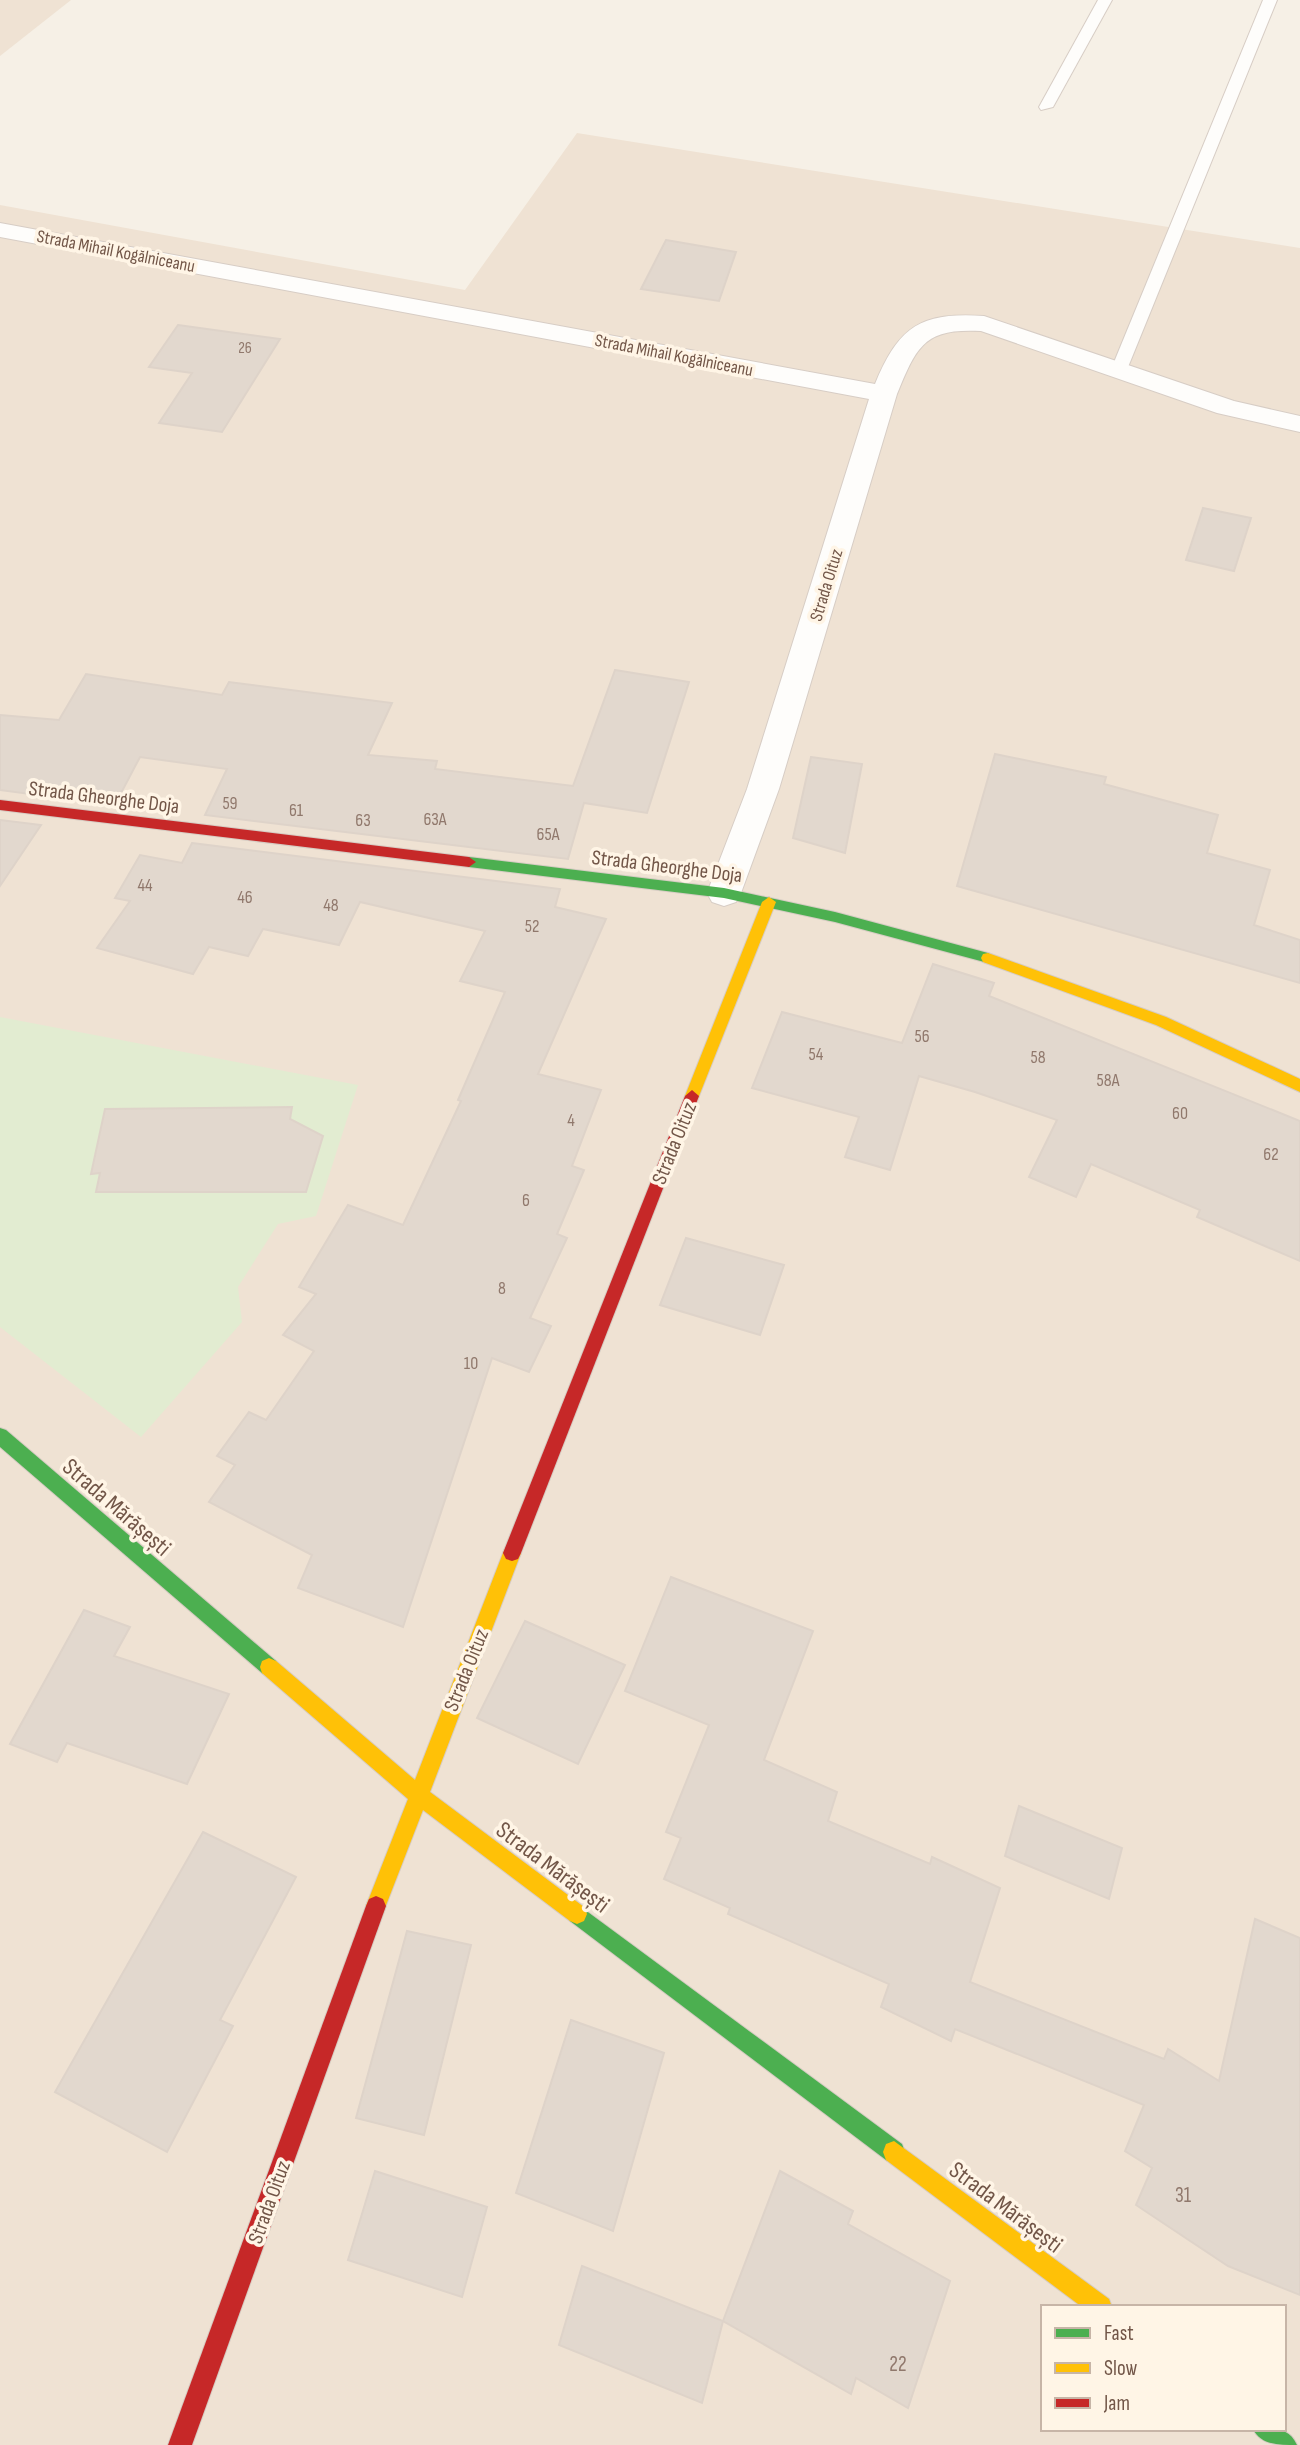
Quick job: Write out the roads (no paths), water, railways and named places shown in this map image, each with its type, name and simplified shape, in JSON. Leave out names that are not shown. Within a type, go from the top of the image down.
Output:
[{"type":"street","name":"Strada Mihail Kogălniceanu","points":[[0,230],[884,394]]},
{"type":"street","points":[[884,394],[897,361],[916,334],[949,321],[984,324],[1226,407],[1300,424]]},
{"type":"street","name":"Strada Oituz","points":[[724,893],[764,789],[884,394]]},
{"type":"street","name":"Strada Gheorghe Doja","points":[[0,805],[724,893],[769,902],[920,940],[1068,986],[1160,1021],[1300,1086]]},
{"type":"street","name":"Strada Oituz","points":[[180,2445],[417,1794],[769,902]]},
{"type":"street","name":"Strada Mărășești","points":[[0,1436],[417,1794],[1098,2305]]},
{"type":"street","points":[[1267,2431],[1285,2445]]},
{"type":"lane","points":[[1046,107],[1105,0]]},
{"type":"lane","points":[[1118,372],[1270,0]]}]
